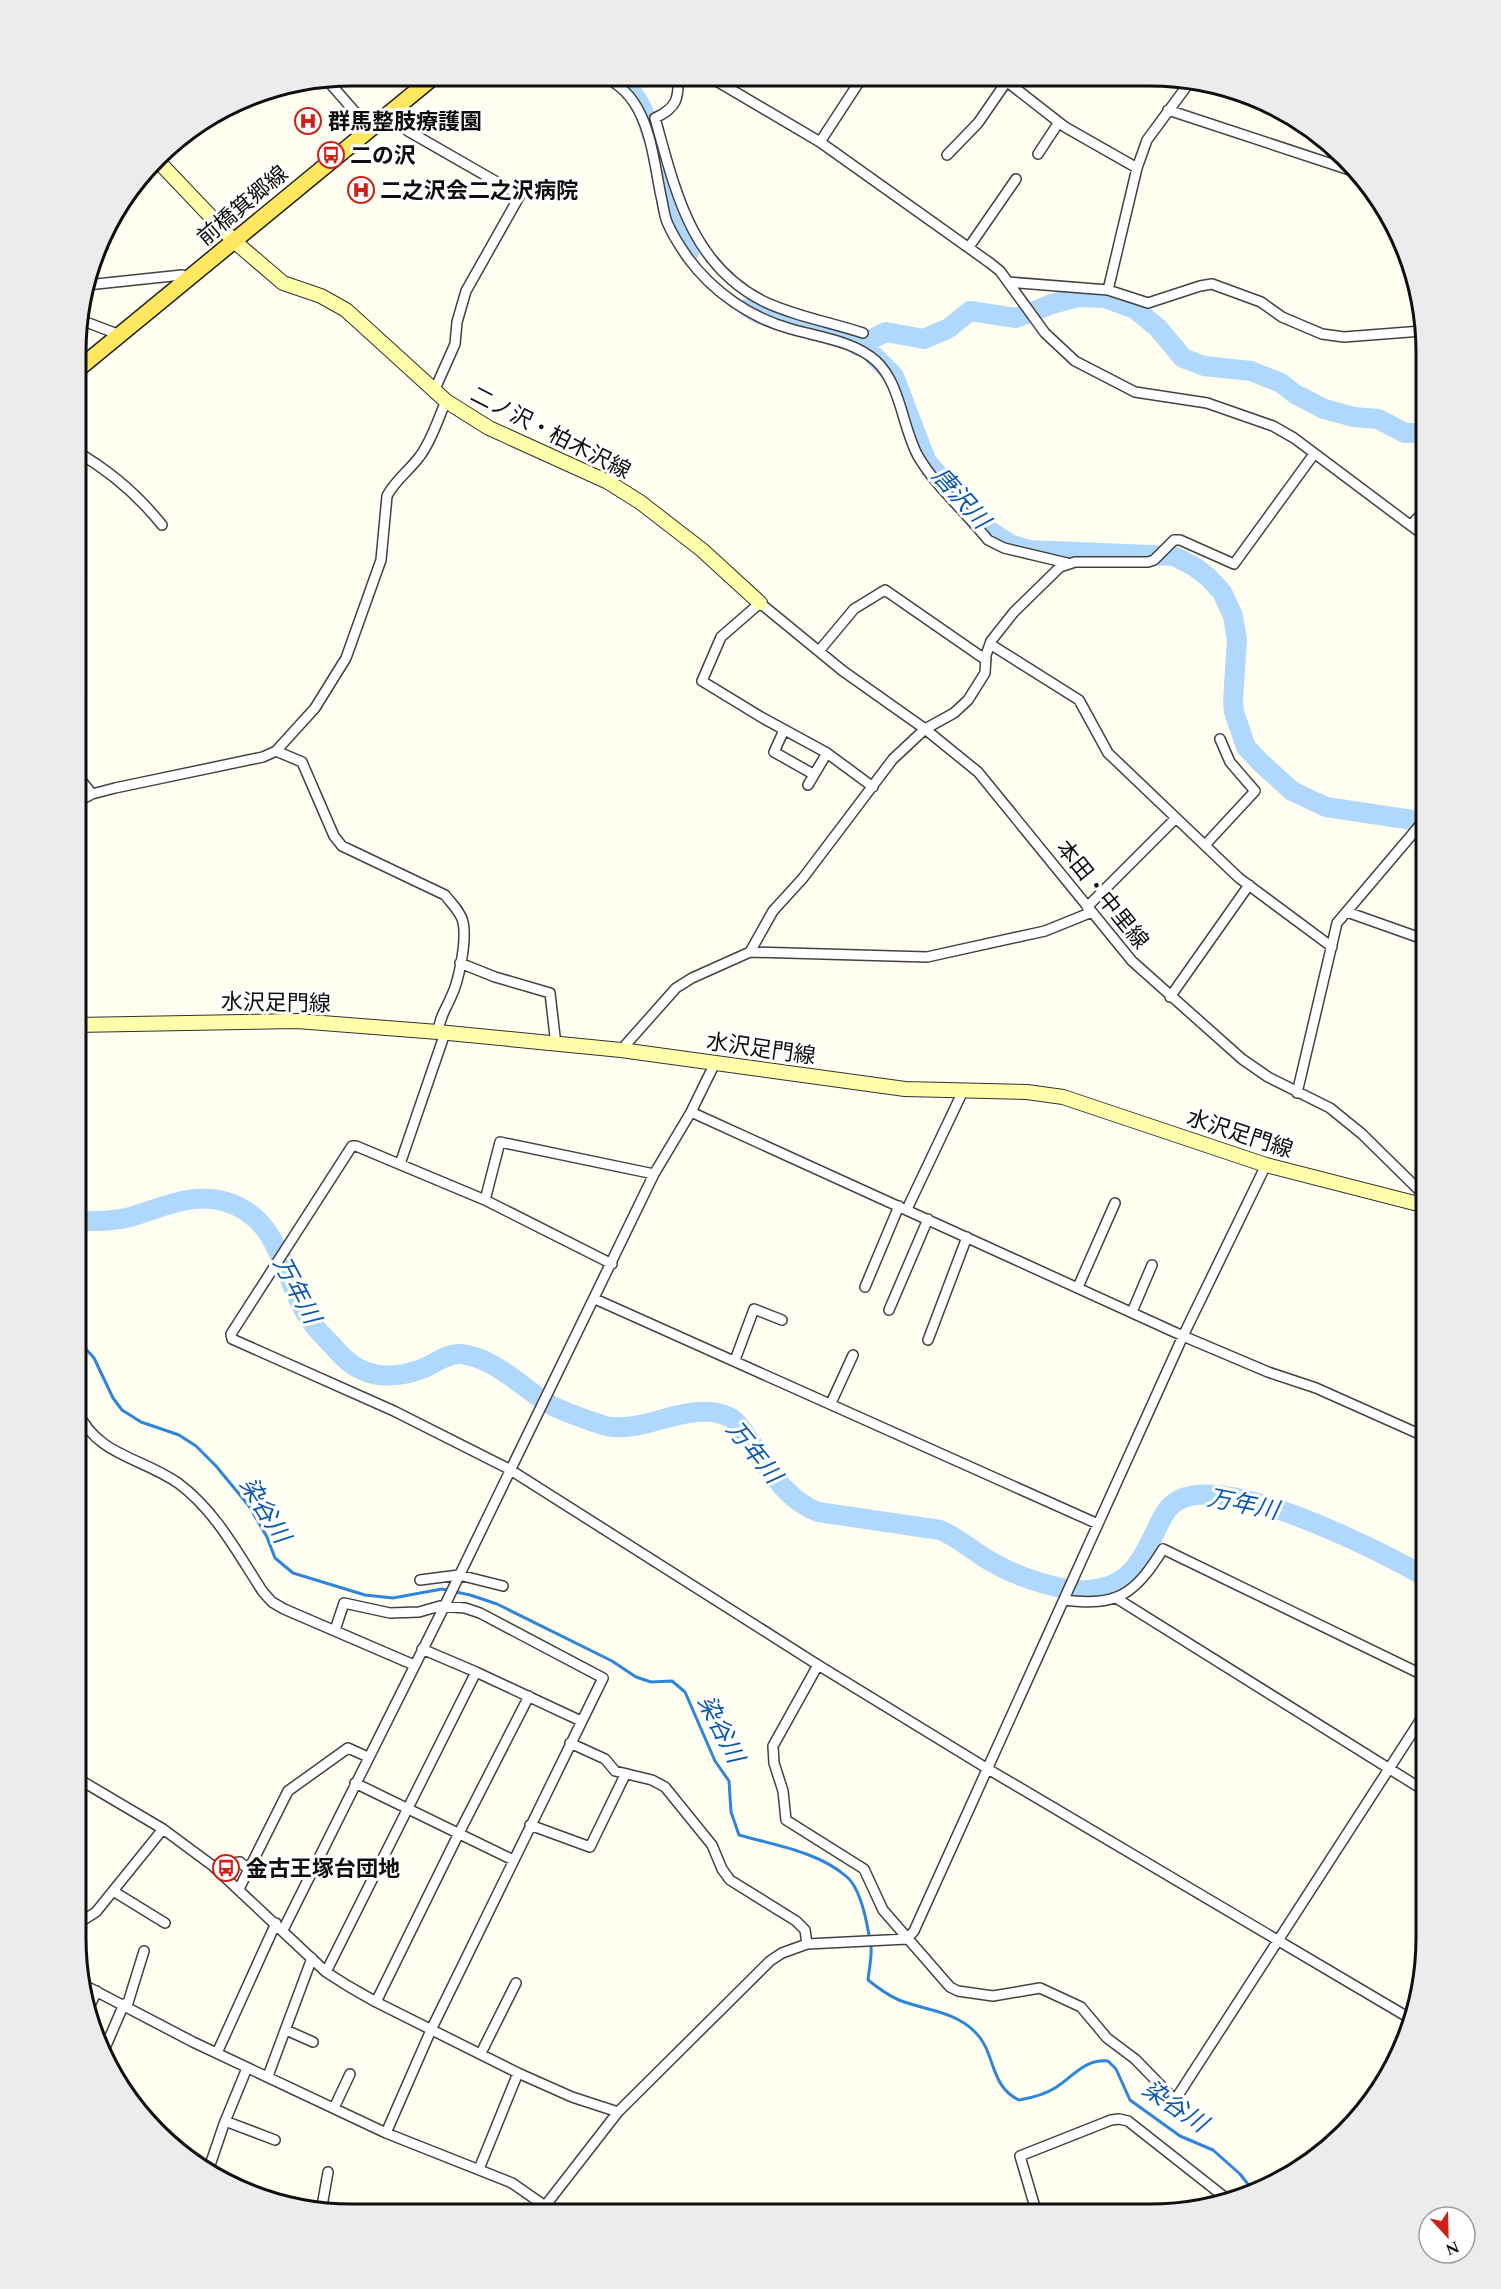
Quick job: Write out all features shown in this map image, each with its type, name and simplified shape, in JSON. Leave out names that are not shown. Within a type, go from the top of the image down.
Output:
[{"type":"main road","name":"前橋箕郷線","points":[[86,363],[423,86]]},
{"type":"main road","name":"二ノ沢・柏木沢線","points":[[161,165],[234,241],[283,283],[321,296],[346,310],[446,401],[489,428],[608,482],[640,502],[702,550],[760,603]]},
{"type":"main road","name":"水沢足門線","points":[[86,1025],[297,1021],[442,1032],[621,1050],[905,1089],[1027,1092],[1063,1097],[1266,1165],[1416,1203]]},
{"type":"street","points":[[332,86],[370,129]]},
{"type":"street","points":[[617,86],[636,103],[649,137],[667,222],[688,258],[725,296],[757,318],[853,347],[875,360],[894,388],[906,429],[919,457],[988,540],[1004,548],[1067,563],[1148,562],[1154,560],[1174,540],[1180,540],[1234,564],[1314,454]]},
{"type":"street","points":[[678,86],[679,96],[667,112],[655,118],[677,197],[687,222],[700,242],[719,267],[761,300],[786,311],[863,333]]},
{"type":"street","points":[[725,86],[820,142],[995,267],[1045,333],[1075,361],[1135,393],[1207,402],[1273,426],[1416,528]]},
{"type":"street","points":[[820,142],[856,86]]},
{"type":"street","points":[[947,155],[978,123],[1000,86]]},
{"type":"street","points":[[1013,86],[1059,122],[1137,168]]},
{"type":"street","points":[[1108,290],[1137,168],[1147,140],[1185,88]]},
{"type":"street","points":[[1168,110],[1342,167]]},
{"type":"street","points":[[390,113],[408,131],[516,193],[519,197],[466,291],[457,322],[455,344],[435,389]]},
{"type":"street","points":[[1038,154],[1059,122]]},
{"type":"street","points":[[969,248],[1016,179]]},
{"type":"street","points":[[95,284],[182,275],[190,278]]},
{"type":"street","points":[[1008,282],[1108,290],[1148,303],[1212,284],[1261,302],[1281,317],[1322,334],[1344,337],[1415,332]]},
{"type":"street","points":[[87,323],[120,335]]},
{"type":"street","points":[[86,798],[93,794],[263,757],[276,751],[315,708],[346,658],[381,560],[387,496],[420,456],[446,401]]},
{"type":"street","points":[[86,458],[101,466],[124,485],[162,525]]},
{"type":"street","points":[[1412,525],[1416,521]]},
{"type":"street","points":[[750,952],[773,911],[803,878],[893,759],[925,729],[954,713],[968,700],[985,673],[990,644],[1014,612],[1060,567],[1067,563]]},
{"type":"street","points":[[819,651],[854,609],[885,590],[986,660]]},
{"type":"street","points":[[760,603],[721,637],[702,681],[827,753],[873,787]]},
{"type":"street","name":"本田・中里線","points":[[760,603],[978,772],[1132,961],[1170,997],[1242,1059],[1268,1077],[1330,1108],[1362,1134],[1416,1187]]},
{"type":"street","points":[[990,644],[1078,700],[1108,753],[1249,885],[1332,947]]},
{"type":"street","points":[[784,730],[774,752],[813,774]]},
{"type":"street","points":[[1205,845],[1255,791],[1230,762],[1220,739]]},
{"type":"street","points":[[276,751],[302,762],[334,836],[342,846],[445,895],[463,922],[464,942],[460,963],[451,997],[440,1015],[442,1032],[400,1164]]},
{"type":"street","points":[[808,785],[827,753]]},
{"type":"street","points":[[86,786],[93,794]]},
{"type":"street","points":[[621,1050],[676,988],[692,978],[750,952],[927,957],[1045,931],[1089,909],[1176,818]]},
{"type":"street","points":[[1297,1093],[1337,923],[1416,833]]},
{"type":"street","points":[[1170,997],[1249,885]]},
{"type":"street","points":[[1347,912],[1416,936]]},
{"type":"street","points":[[460,963],[495,977],[550,993],[556,1045]]},
{"type":"street","points":[[217,2053],[279,1926],[355,1783],[446,1602],[654,1174],[691,1112],[715,1063]]},
{"type":"street","points":[[865,1287],[963,1091]]},
{"type":"street","points":[[691,1112],[1184,1336],[1268,1372],[1316,1388],[1416,1433]]},
{"type":"street","points":[[485,1200],[500,1142],[654,1174]]},
{"type":"street","points":[[612,1264],[485,1200],[352,1146],[231,1334],[232,1339],[394,1411],[509,1469],[818,1665],[988,1769],[1403,2015]]},
{"type":"street","points":[[547,2204],[618,2112],[770,1961],[782,1953],[807,1944],[907,1939],[914,1931],[1184,1336],[1266,1165]]},
{"type":"street","points":[[1077,1287],[1115,1203]]},
{"type":"street","points":[[889,1310],[928,1219]]},
{"type":"street","points":[[928,1340],[967,1237]]},
{"type":"street","points":[[1132,1312],[1152,1265]]},
{"type":"street","points":[[595,1299],[1098,1524]]},
{"type":"street","points":[[735,1360],[754,1309],[782,1320]]},
{"type":"street","points":[[831,1403],[853,1355]]},
{"type":"street","points":[[86,1426],[101,1443],[177,1483],[201,1505],[216,1520],[272,1602],[414,1665]]},
{"type":"street","points":[[1064,1600],[1102,1602],[1116,1598],[1141,1581],[1163,1549],[1416,1672]]},
{"type":"street","points":[[420,1580],[459,1575],[503,1586]]},
{"type":"street","points":[[1116,1598],[1416,1785]]},
{"type":"street","points":[[336,1630],[344,1603],[405,1614],[446,1602],[480,1613],[603,1678],[431,2030],[386,2133]]},
{"type":"street","points":[[422,1649],[581,1721]]},
{"type":"street","points":[[818,1665],[773,1746],[774,1763],[783,1791],[785,1815],[789,1823],[864,1869],[883,1910],[950,1987],[958,1991],[993,1996],[1040,1988],[1081,2007],[1107,2038],[1135,2059],[1175,2100],[1416,1727]]},
{"type":"street","points":[[326,1972],[476,1672]]},
{"type":"street","points":[[376,2002],[529,1696]]},
{"type":"street","points":[[570,1743],[605,1759],[615,1771],[652,1780],[665,1787],[712,1845],[722,1869],[730,1880],[796,1921],[805,1930],[807,1944]]},
{"type":"street","points":[[239,1889],[288,1791],[348,1748],[368,1757]]},
{"type":"street","points":[[530,1825],[590,1847],[625,1775]]},
{"type":"street","points":[[355,1783],[513,1860]]},
{"type":"street","points":[[86,1784],[163,1829],[213,1866],[326,1972],[376,2002],[518,2073],[572,2097],[618,2112]]},
{"type":"street","points":[[86,1918],[96,1912],[163,1829]]},
{"type":"street","points":[[213,1866],[240,1862],[248,1869]]},
{"type":"street","points":[[113,1891],[165,1923]]},
{"type":"street","points":[[108,2043],[125,2005],[144,1951]]},
{"type":"street","points":[[268,2076],[312,1958]]},
{"type":"street","points":[[481,2053],[516,1983]]},
{"type":"street","points":[[91,1988],[247,2068],[386,2133],[512,2183],[537,2204]]},
{"type":"street","points":[[93,1999],[97,1991]]},
{"type":"street","points":[[285,2030],[312,2042]]},
{"type":"street","points":[[211,2163],[247,2068]]},
{"type":"street","points":[[478,2169],[518,2073]]},
{"type":"street","points":[[334,2108],[350,2074]]},
{"type":"street","points":[[1034,2204],[1020,2156],[1111,2120],[1119,2119],[1128,2121],[1220,2193]]},
{"type":"street","points":[[225,2121],[275,2140]]},
{"type":"street","points":[[323,2202],[328,2172]]},
{"type":"waterway","name":"唐沢川","points":[[626,86],[638,102],[652,136]]},
{"type":"waterway","name":"唐沢川","points":[[662,179],[672,217],[689,252]]},
{"type":"waterway","points":[[858,346],[886,332],[924,339],[949,328],[970,311],[1016,318],[1078,297],[1105,298],[1135,309],[1158,328],[1183,358],[1204,366],[1251,371],[1281,383],[1295,394],[1324,409],[1354,417],[1378,419],[1405,433],[1416,433]]},
{"type":"waterway","name":"唐沢川","points":[[749,308],[761,315],[847,340]]},
{"type":"waterway","name":"唐沢川","points":[[874,356],[894,376],[926,460],[978,523],[1010,544],[1029,550],[1174,556],[1195,567],[1222,592],[1233,616],[1237,640],[1234,712],[1246,747],[1292,791],[1326,807],[1416,820]]},
{"type":"waterway","name":"万年川","points":[[86,1221],[120,1219],[186,1200],[223,1201],[241,1208],[256,1218],[267,1231],[305,1312],[320,1333],[357,1368],[377,1375],[401,1375],[424,1368],[451,1355],[461,1354],[496,1367],[552,1406],[611,1427],[640,1425],[699,1412],[713,1412],[727,1416],[739,1426],[778,1481],[795,1499],[806,1506],[818,1512],[940,1530],[993,1563],[1048,1585],[1089,1590],[1103,1588],[1125,1577],[1140,1560],[1168,1508],[1194,1495],[1224,1496],[1260,1504],[1299,1517],[1338,1533],[1416,1572]]},
{"type":"waterway","name":"染谷川","points":[[86,1349],[94,1358],[113,1398],[122,1410],[141,1422],[179,1435],[196,1446],[216,1466],[249,1506],[267,1537],[275,1558],[293,1573],[365,1595],[393,1598],[442,1589],[470,1595],[497,1604],[612,1661],[636,1677],[651,1682],[672,1681],[685,1692],[715,1761],[729,1781],[731,1812],[739,1835],[810,1855],[836,1868],[852,1883],[864,1910],[870,1939],[868,1980],[895,1998],[949,2015],[967,2025],[982,2040],[1002,2086],[1019,2100],[1051,2090],[1085,2066],[1108,2061],[1116,2069],[1130,2100],[1180,2136],[1213,2150],[1248,2184]]},
{"type":"place","name":"群馬整肢療護園","points":[[308,121]]},
{"type":"place","name":"二の沢","points":[[331,155]]},
{"type":"place","name":"二之沢会二之沢病院","points":[[361,190]]},
{"type":"place","name":"金古王塚台団地","points":[[226,1868]]}]
